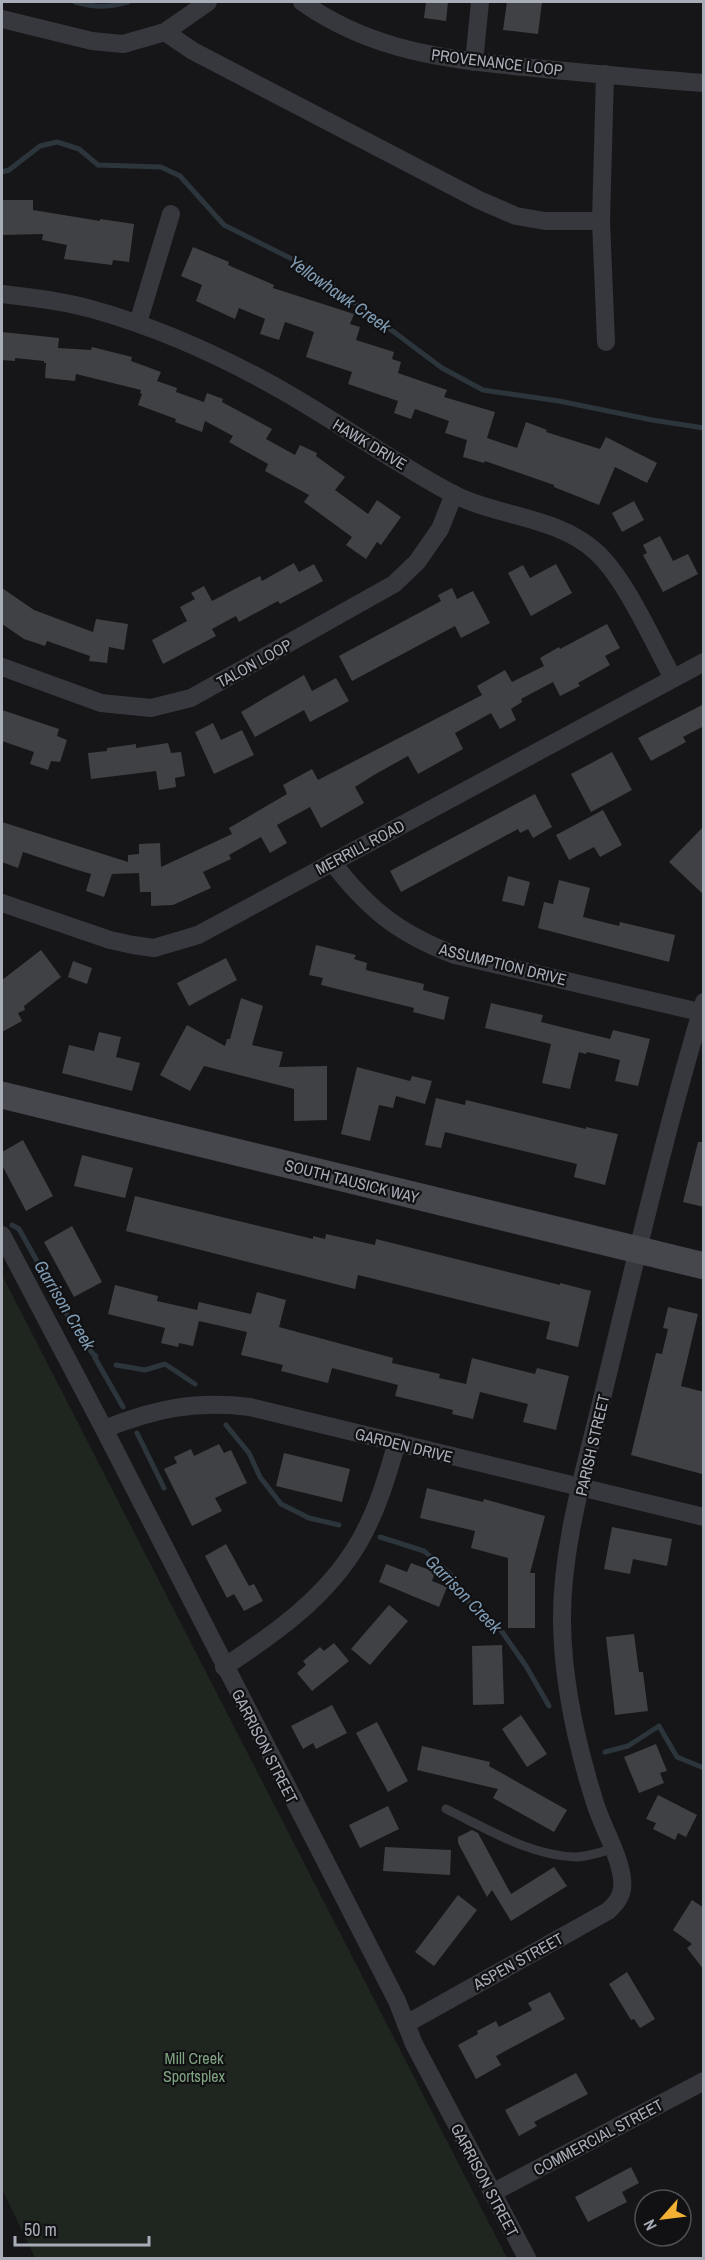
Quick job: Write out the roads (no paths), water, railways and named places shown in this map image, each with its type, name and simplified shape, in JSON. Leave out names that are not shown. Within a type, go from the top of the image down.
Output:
[{"type":"main road","name":"SOUTH TAUSICK WAY","points":[[2,1095],[704,1266]]},
{"type":"street","points":[[2,19],[92,41],[123,44],[165,32],[208,2]]},
{"type":"street","name":"PROVENANCE LOOP","points":[[302,2],[337,23],[383,44],[410,52],[474,62],[704,83]]},
{"type":"street","points":[[474,62],[480,2]]},
{"type":"street","points":[[165,32],[203,56],[479,200],[516,216],[545,221],[601,221]]},
{"type":"street","points":[[605,74],[601,221],[606,342]]},
{"type":"street","points":[[138,323],[171,214]]},
{"type":"street","name":"HAWK DRIVE","points":[[2,294],[50,300],[94,309],[192,344],[268,382],[453,494],[491,509],[567,532],[596,551],[610,566],[672,678]]},
{"type":"street","name":"TALON LOOP","points":[[2,667],[101,703],[151,708],[191,698],[394,584],[417,562],[440,530],[453,494]]},
{"type":"street","name":"MERRILL ROAD","points":[[2,903],[110,940],[154,948],[174,944],[198,935],[704,662]]},
{"type":"street","name":"ASSUMPTION DRIVE","points":[[332,862],[353,890],[376,911],[401,930],[427,944],[455,955],[702,1009]]},
{"type":"street","name":"PARISH STREET","points":[[622,1891],[622,1877],[588,1782],[573,1714],[565,1665],[562,1622],[565,1580],[570,1540],[581,1489],[637,1250],[702,1009]]},
{"type":"street","name":"GARRISON STREET","points":[[2,1235],[104,1429],[527,2259]]},
{"type":"street","name":"GARDEN DRIVE","points":[[104,1429],[153,1413],[207,1403],[250,1407],[704,1517]]},
{"type":"street","points":[[224,1666],[287,1624],[341,1570],[360,1542],[376,1508],[397,1442]]},
{"type":"street","name":"ASPEN STREET","points":[[406,2024],[608,1911],[617,1902],[622,1891]]},
{"type":"street","name":"COMMERCIAL STREET","points":[[492,2193],[704,2081]]},
{"type":"lane","points":[[446,1809],[513,1841],[545,1852],[578,1857],[612,1849]]},
{"type":"waterway","name":"Yellowhawk Creek","points":[[75,2],[101,6],[128,2]]},
{"type":"waterway","name":"Yellowhawk Creek","points":[[2,172],[9,170],[40,146],[57,142],[79,149],[98,165],[161,167],[180,176],[224,225],[306,266],[442,368],[483,390],[559,401],[704,428]]},
{"type":"waterway","name":"Garrison Creek","points":[[12,1225],[19,1229],[74,1327],[96,1356]]},
{"type":"waterway","points":[[95,1358],[123,1407]]},
{"type":"waterway","name":"Garrison Creek","points":[[116,1365],[145,1370],[165,1364],[195,1384]]},
{"type":"waterway","name":"Garrison Creek","points":[[226,1425],[249,1453],[260,1477],[281,1504],[309,1518],[339,1525]]},
{"type":"waterway","points":[[137,1433],[164,1488]]},
{"type":"waterway","name":"Garrison Creek","points":[[380,1537],[424,1551],[450,1574],[472,1606],[498,1626],[526,1666],[549,1706]]},
{"type":"waterway","name":"Garrison Creek","points":[[605,1752],[628,1746],[659,1726],[677,1757],[704,1768]]},
{"type":"park label","name":"Mill Creek Sportsplex","points":[[194,2067]]}]
